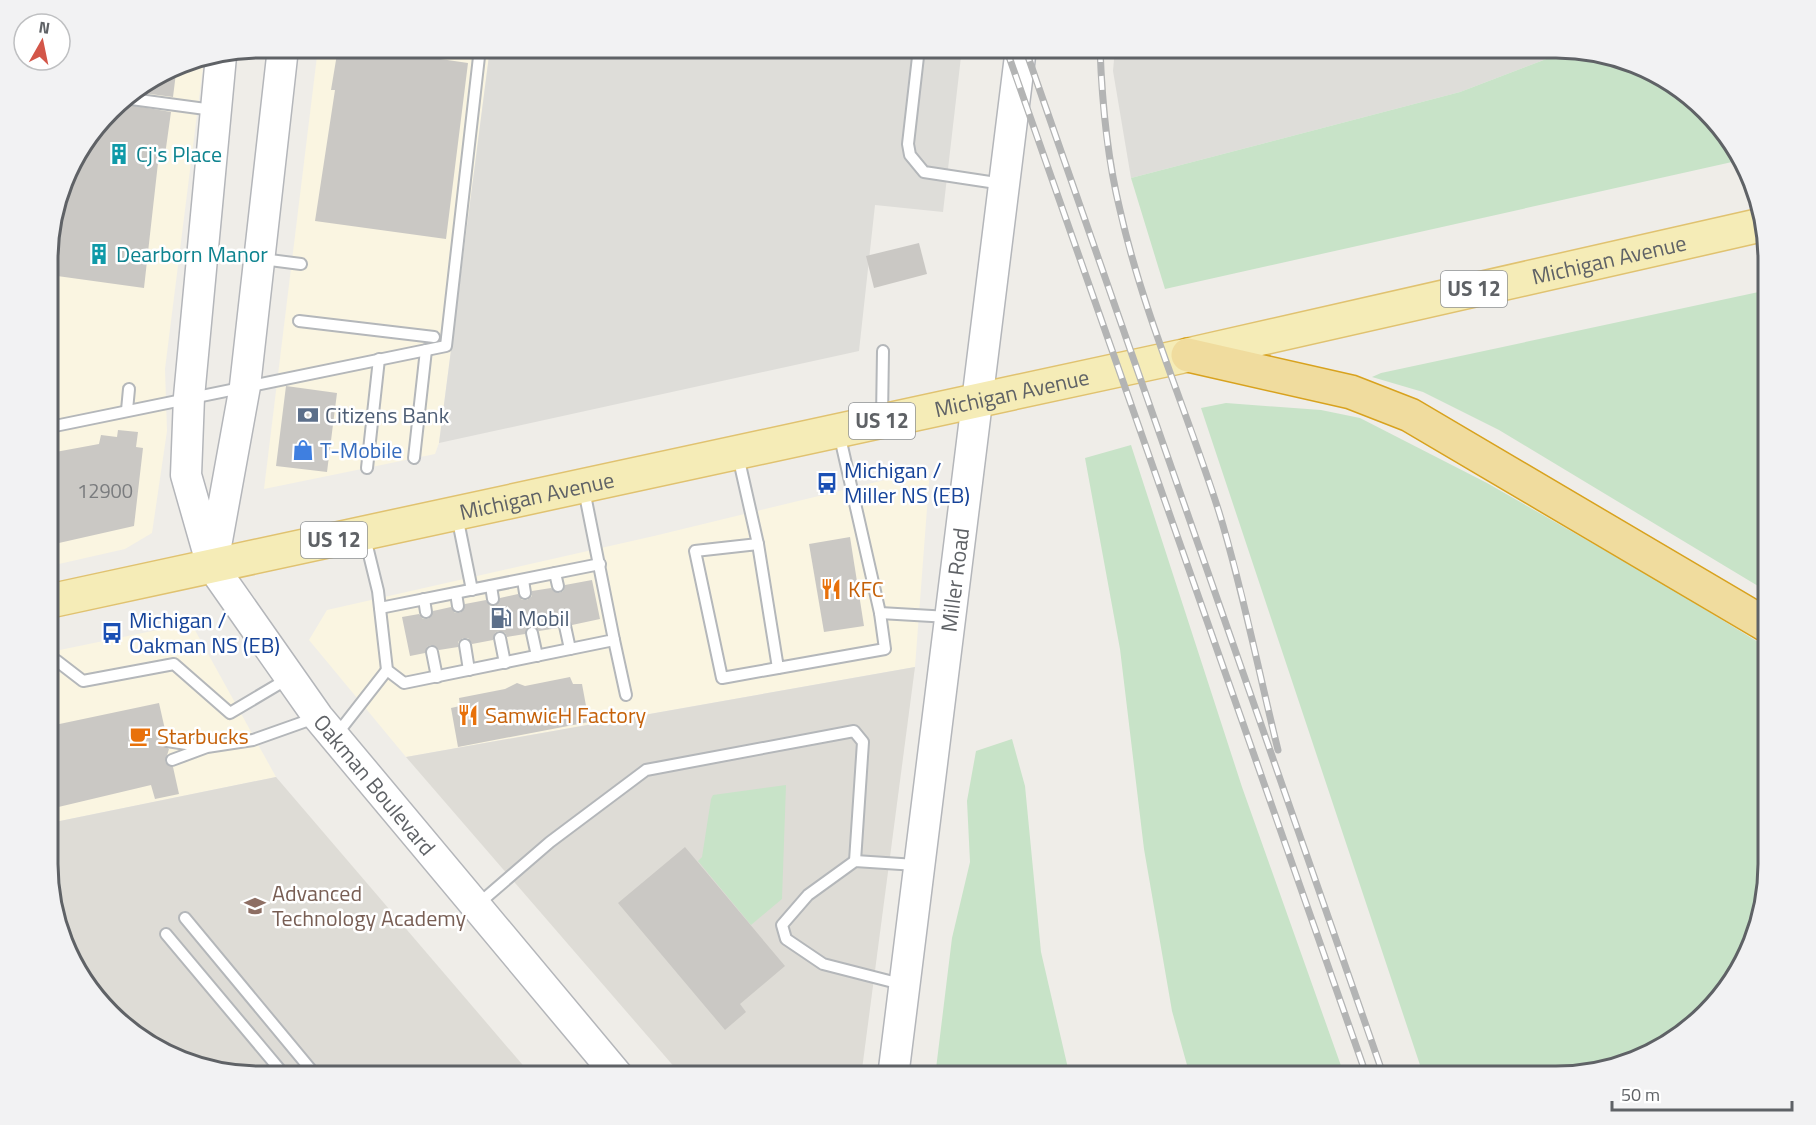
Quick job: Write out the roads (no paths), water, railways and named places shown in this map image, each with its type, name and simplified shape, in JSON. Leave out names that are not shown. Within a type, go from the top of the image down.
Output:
[{"type":"highway","points":[[1188,355],[1351,392],[1410,415],[1757,620]]},
{"type":"main road","name":"Michigan Avenue","points":[[58,599],[1188,355],[1755,226]]},
{"type":"street","points":[[212,566],[245,386],[277,58]]},
{"type":"street","name":"Miller Road","points":[[894,1066],[1020,58]]},
{"type":"street","name":"Oakman Boulevard","points":[[220,63],[189,397],[186,475],[212,566],[326,727],[610,1066]]},
{"type":"lane","points":[[58,425],[446,346],[479,58]]},
{"type":"lane","points":[[918,58],[908,144],[910,155],[924,172],[1004,185]]},
{"type":"lane","points":[[137,100],[216,110]]},
{"type":"lane","points":[[259,258],[301,264]]},
{"type":"lane","points":[[440,280],[453,282]]},
{"type":"lane","points":[[299,321],[434,337]]},
{"type":"lane","points":[[414,458],[426,350]]},
{"type":"lane","points":[[882,421],[883,351]]},
{"type":"lane","points":[[367,468],[378,359]]},
{"type":"lane","points":[[127,410],[129,389]]},
{"type":"lane","points":[[758,544],[695,551],[722,678],[885,649],[880,613],[838,431]]},
{"type":"lane","points":[[737,453],[758,544],[778,668]]},
{"type":"lane","points":[[583,486],[626,695]]},
{"type":"lane","points":[[457,513],[472,590]]},
{"type":"lane","points":[[364,533],[380,608],[387,670],[404,683],[614,640]]},
{"type":"lane","points":[[380,608],[600,564]]},
{"type":"lane","points":[[555,573],[558,586]]},
{"type":"lane","points":[[523,580],[525,593]]},
{"type":"lane","points":[[491,586],[493,599]]},
{"type":"lane","points":[[456,593],[458,606]]},
{"type":"lane","points":[[424,598],[426,612]]},
{"type":"lane","points":[[880,613],[950,617]]},
{"type":"lane","points":[[566,626],[570,649]]},
{"type":"lane","points":[[532,633],[537,656]]},
{"type":"lane","points":[[500,639],[505,663]]},
{"type":"lane","points":[[465,645],[469,670]]},
{"type":"lane","points":[[432,652],[436,677]]},
{"type":"lane","points":[[58,662],[82,681],[174,663],[230,713],[290,677]]},
{"type":"lane","points":[[172,760],[207,747],[326,727],[387,670]]},
{"type":"lane","points":[[477,905],[550,842],[646,770],[854,731],[863,742],[855,861]]},
{"type":"lane","points":[[167,741],[207,747]]},
{"type":"lane","points":[[905,985],[823,964],[786,939],[782,925],[808,895],[855,861],[920,865]]},
{"type":"lane","points":[[185,918],[308,1066]]},
{"type":"lane","points":[[166,934],[277,1066]]},
{"type":"railway","points":[[1010,58],[1363,1066]]},
{"type":"railway","points":[[1028,58],[1380,1066]]},
{"type":"railway","points":[[1101,58],[1108,150],[1115,190],[1153,324],[1207,474],[1228,541],[1278,750]]},
{"type":"place","name":"Cj's Place","points":[[119,154]]},
{"type":"place","name":"Dearborn Manor","points":[[99,254]]},
{"type":"place","name":"Citizens Bank","points":[[308,415]]},
{"type":"place","name":"T-Mobile","points":[[303,450]]},
{"type":"place","name":"Michigan / Miller NS (EB)","points":[[827,483]]},
{"type":"place","name":"KFC","points":[[831,589]]},
{"type":"place","name":"Mobil","points":[[501,618]]},
{"type":"place","name":"Michigan / Oakman NS (EB)","points":[[112,633]]},
{"type":"place","name":"SamwicH Factory","points":[[468,715]]},
{"type":"place","name":"Starbucks","points":[[140,736]]},
{"type":"place","name":"Advanced Technology Academy","points":[[255,906]]}]
